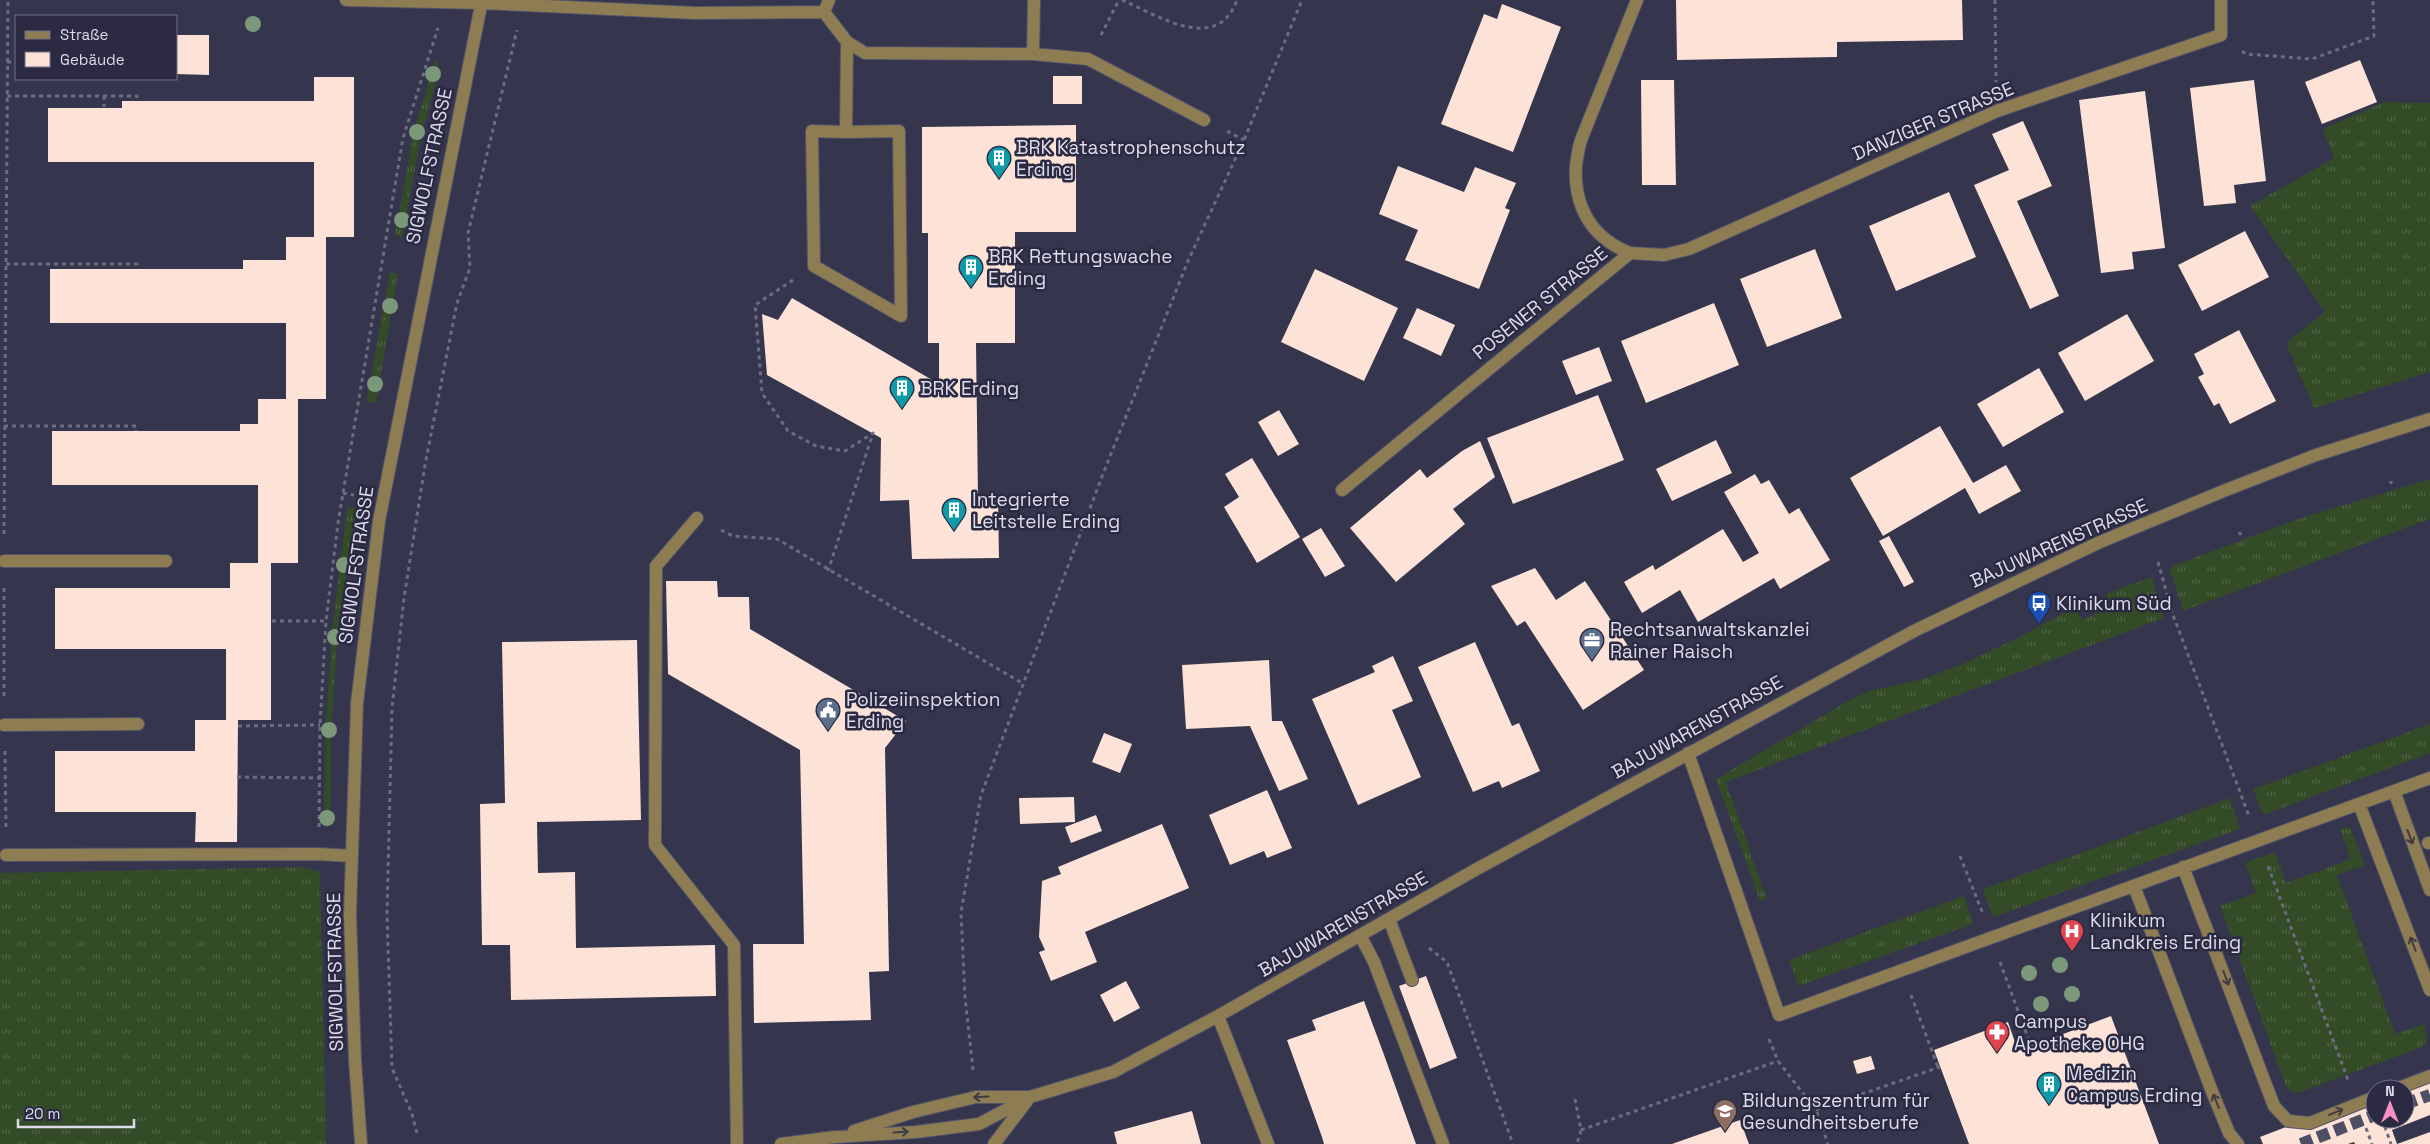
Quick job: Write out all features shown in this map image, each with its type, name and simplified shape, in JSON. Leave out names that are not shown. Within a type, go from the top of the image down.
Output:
[{"type":"street","points":[[346,0],[482,1],[523,5],[696,13],[826,6],[847,42],[865,53],[1033,54],[1088,59],[1204,120]]},
{"type":"street","points":[[1033,54],[1034,0]]},
{"type":"street","name":"POSENER STRASSE","points":[[1342,490],[1630,253],[1613,246],[1597,232],[1584,214],[1574,184],[1576,157],[1581,140],[1637,0]]},
{"type":"street","points":[[2221,0],[2221,35]]},
{"type":"street","name":"SIGWOLFSTRASSE","points":[[361,1144],[355,1060],[350,916],[357,703],[379,521],[482,1]]},
{"type":"street","name":"DANZIGER STRASSE","points":[[1630,253],[1664,255],[1689,250],[1997,111],[2221,35]]},
{"type":"street","points":[[846,132],[847,42]]},
{"type":"street","points":[[812,131],[846,132],[899,131],[901,316],[814,266],[812,131]]},
{"type":"street","name":"BAJUWARENSTRASSE","points":[[781,1144],[835,1137],[916,1132],[980,1124],[1030,1097],[1113,1072],[1218,1016],[1408,908],[1914,631],[2100,542],[2316,455],[2430,419]]},
{"type":"street","points":[[697,518],[656,566],[655,845],[734,945],[737,1144]]},
{"type":"street","points":[[4,561],[166,561]]},
{"type":"street","points":[[4,725],[138,724]]},
{"type":"street","points":[[1688,754],[1779,1015],[2430,778]]},
{"type":"street","points":[[2394,791],[2430,890]]},
{"type":"street","points":[[2360,804],[2430,990]]},
{"type":"street","points":[[6,855],[318,854],[352,856]]},
{"type":"street","points":[[2183,867],[2274,1106],[2288,1121],[2310,1122],[2365,1101]]},
{"type":"street","points":[[2134,886],[2213,1094],[2229,1133],[2238,1144]]},
{"type":"street","points":[[1389,919],[1412,980]]},
{"type":"street","points":[[1360,935],[1374,962],[1443,1144]]},
{"type":"street","points":[[1218,1016],[1268,1144]]},
{"type":"street","points":[[2415,1082],[2430,1076]]},
{"type":"street","name":"BAJUWARENSTRASSE","points":[[835,1137],[913,1112],[976,1097],[1030,1097]]},
{"type":"street","points":[[994,1144],[1030,1097]]},
{"type":"path","points":[[6,855],[2,683],[8,0]]},
{"type":"path","points":[[1088,59],[1120,0],[1184,28],[1207,28],[1223,21],[1234,8],[1237,0]]},
{"type":"path","points":[[973,1072],[965,996],[962,913],[981,795],[1022,683],[1188,261],[1244,140],[1302,0]]},
{"type":"path","points":[[1994,0],[1997,111]]},
{"type":"path","points":[[2221,35],[2246,54],[2312,58],[2374,36],[2373,0]]},
{"type":"path","points":[[417,1133],[412,1114],[392,1068],[387,914],[392,708],[404,598],[425,466],[457,304],[470,268],[468,233],[523,5]]},
{"type":"path","points":[[318,854],[321,778],[320,725],[326,621],[343,493],[403,138],[435,41]]},
{"type":"path","points":[[7,62],[15,62]]},
{"type":"path","points":[[7,96],[136,96],[136,101]]},
{"type":"path","points":[[104,96],[104,107]]},
{"type":"path","points":[[6,264],[136,264],[136,269]]},
{"type":"path","points":[[104,264],[104,269]]},
{"type":"path","points":[[814,266],[755,305],[762,394],[788,431],[816,446],[845,451],[873,433],[828,571]]},
{"type":"path","points":[[0,357],[5,357]]},
{"type":"path","points":[[4,426],[136,426],[136,431]]},
{"type":"path","points":[[102,426],[102,431]]},
{"type":"path","points":[[343,493],[354,495]]},
{"type":"path","points":[[697,518],[733,536],[777,539],[828,571],[1022,683]]},
{"type":"path","points":[[2158,562],[2173,615],[2241,794]]},
{"type":"path","points":[[2037,617],[2039,624]]},
{"type":"path","points":[[272,621],[326,621]]},
{"type":"path","points":[[246,720],[247,726]]},
{"type":"path","points":[[238,726],[320,725]]},
{"type":"path","points":[[237,777],[321,778]]},
{"type":"path","points":[[2258,840],[2372,1144]]},
{"type":"path","points":[[1960,856],[1972,885]]},
{"type":"path","points":[[1408,908],[1426,945],[1448,962],[1513,1144]]},
{"type":"path","points":[[1991,938],[2031,1046]]},
{"type":"path","points":[[1816,1110],[1939,1067],[1902,970]]},
{"type":"path","points":[[1581,1130],[1778,1061]]},
{"type":"path","points":[[1575,1099],[1581,1130],[1577,1144]]},
{"type":"path","points":[[2386,1129],[2391,1144]]},
{"type":"green space","points":[[436,58],[439,71],[421,137],[402,238],[395,235],[414,130]]},
{"type":"green space","points":[[2384,102],[2430,103],[2430,372],[2314,408],[2286,343],[2325,312],[2250,206],[2334,158],[2323,129]]},
{"type":"green space","points":[[390,273],[398,273],[376,403],[366,402]]},
{"type":"green space","points":[[2430,479],[2430,519],[2183,611],[2170,570],[2173,566],[2298,519]]},
{"type":"green space","points":[[347,507],[356,508],[338,628],[331,728],[330,824],[324,827],[326,726],[333,624]]},
{"type":"green space","points":[[2152,577],[2164,618],[1726,782],[1767,899],[1760,901],[1716,779],[1843,704],[1869,691],[1923,679],[1965,663],[2075,607],[2082,620],[2110,608],[2106,598],[2108,593]]},
{"type":"green space","points":[[2430,724],[2430,753],[2263,815],[2253,789]]},
{"type":"green space","points":[[2230,798],[2240,829],[1993,917],[1983,889]]},
{"type":"green space","points":[[2350,827],[2365,865],[2337,875],[2395,1034],[2424,1024],[2427,1042],[2420,1048],[2300,1092],[2292,1092],[2286,1086],[2220,906],[2256,893],[2245,863],[2275,852],[2286,883],[2351,859],[2340,829]]},
{"type":"green space","points":[[303,867],[320,872],[326,1144],[0,1144],[0,873]]},
{"type":"green space","points":[[1964,896],[1973,924],[1798,986],[1789,960]]},
{"type":"building","points":[[1676,0],[1962,0],[1963,40],[1837,42],[1837,57],[1677,60]]},
{"type":"building","points":[[1502,4],[1561,27],[1513,152],[1441,124],[1484,14],[1497,19]]},
{"type":"building","points":[[178,35],[209,35],[209,75],[178,74]]},
{"type":"building","points":[[2360,60],[2377,102],[2322,124],[2305,82]]},
{"type":"building","points":[[1053,76],[1082,76],[1082,104],[1053,104]]},
{"type":"building","points":[[314,77],[354,77],[354,237],[326,237],[326,399],[298,399],[298,563],[271,563],[271,720],[238,720],[237,842],[195,842],[196,812],[55,812],[55,751],[195,751],[195,720],[226,720],[226,649],[55,649],[55,588],[230,588],[230,563],[258,563],[258,485],[52,485],[52,431],[240,431],[240,424],[258,424],[258,399],[286,399],[286,323],[50,323],[50,269],[243,269],[243,260],[286,260],[286,237],[314,237],[314,162],[48,162],[48,108],[122,108],[122,101],[314,101]]},
{"type":"building","points":[[1641,80],[1674,80],[1676,185],[1642,185]]},
{"type":"building","points":[[2254,80],[2266,181],[2234,185],[2236,203],[2204,206],[2190,88]]},
{"type":"building","points":[[2145,91],[2165,248],[2132,252],[2134,269],[2101,273],[2079,100]]},
{"type":"building","points":[[2023,121],[2052,186],[2017,201],[2059,296],[2030,309],[1974,185],[2009,170],[1992,134]]},
{"type":"building","points":[[1076,125],[1076,232],[1015,232],[1015,343],[976,343],[978,499],[998,498],[999,558],[912,559],[909,500],[880,501],[881,438],[767,375],[762,314],[778,320],[792,298],[939,384],[939,343],[928,343],[928,233],[922,233],[922,127]]},
{"type":"building","points":[[1398,166],[1464,192],[1475,167],[1516,183],[1505,208],[1510,210],[1479,289],[1405,260],[1418,230],[1379,214]]},
{"type":"building","points":[[1949,192],[1976,257],[1896,291],[1869,226]]},
{"type":"building","points":[[2245,231],[2269,277],[2202,311],[2178,265]]},
{"type":"building","points":[[1815,249],[1842,318],[1767,347],[1740,279]]},
{"type":"building","points":[[1315,269],[1398,308],[1364,381],[1281,342]]},
{"type":"building","points":[[1714,303],[1739,365],[1646,403],[1621,341]]},
{"type":"building","points":[[1417,308],[1455,325],[1441,356],[1403,338]]},
{"type":"building","points":[[2127,314],[2154,361],[2085,401],[2058,353]]},
{"type":"building","points":[[2239,330],[2276,401],[2230,424],[2219,403],[2214,406],[2198,377],[2204,374],[2194,354]]},
{"type":"building","points":[[1599,347],[1612,381],[1576,395],[1562,361]]},
{"type":"building","points":[[2039,368],[2064,412],[2003,447],[1977,404]]},
{"type":"building","points":[[1598,395],[1624,460],[1513,504],[1487,438]]},
{"type":"building","points":[[1279,410],[1299,444],[1278,456],[1258,422]]},
{"type":"building","points":[[1940,426],[1973,483],[2006,465],[2021,491],[1979,514],[1965,488],[1883,536],[1850,478]]},
{"type":"building","points":[[1716,440],[1732,473],[1672,501],[1656,469]]},
{"type":"building","points":[[1480,441],[1495,477],[1453,509],[1465,524],[1396,582],[1350,528],[1420,469],[1427,478],[1462,451]]},
{"type":"building","points":[[1252,458],[1300,537],[1257,563],[1224,507],[1239,497],[1225,474]]},
{"type":"building","points":[[1755,474],[1761,484],[1769,480],[1789,514],[1799,508],[1830,560],[1780,589],[1774,578],[1698,622],[1680,590],[1642,613],[1624,582],[1653,565],[1655,570],[1723,529],[1743,562],[1759,553],[1724,492]]},
{"type":"building","points":[[1321,528],[1345,566],[1325,577],[1302,539]]},
{"type":"building","points":[[1889,536],[1914,582],[1904,587],[1879,541]]},
{"type":"building","points":[[1535,568],[1556,600],[1585,581],[1644,670],[1583,710],[1525,621],[1517,626],[1491,586]]},
{"type":"building","points":[[666,581],[717,581],[718,597],[749,597],[750,629],[906,721],[885,748],[889,971],[869,972],[871,1020],[754,1023],[753,944],[804,944],[800,750],[668,674]]},
{"type":"building","points":[[637,640],[641,820],[537,822],[538,873],[575,872],[576,948],[715,945],[716,996],[511,1000],[510,945],[482,945],[480,804],[505,803],[502,642]]},
{"type":"building","points":[[1475,642],[1512,726],[1519,723],[1540,771],[1502,788],[1499,781],[1473,792],[1418,667]]},
{"type":"building","points":[[1393,656],[1413,701],[1392,710],[1421,777],[1358,805],[1312,699],[1375,672],[1372,666]]},
{"type":"building","points":[[1269,660],[1272,721],[1282,721],[1308,779],[1279,791],[1250,726],[1186,729],[1182,665]]},
{"type":"building","points":[[1104,733],[1132,744],[1120,773],[1092,762]]},
{"type":"building","points":[[1267,790],[1292,848],[1267,858],[1264,851],[1230,865],[1209,815]]},
{"type":"building","points":[[1074,797],[1075,822],[1020,824],[1019,798]]},
{"type":"building","points":[[1096,815],[1102,831],[1071,843],[1065,827]]},
{"type":"building","points":[[1162,824],[1189,888],[1085,932],[1097,962],[1051,981],[1039,952],[1045,950],[1039,937],[1042,881],[1061,874],[1058,867]]},
{"type":"building","points":[[1426,976],[1457,1058],[1430,1069],[1399,986]]},
{"type":"building","points":[[1126,981],[1140,1008],[1114,1022],[1100,995]]},
{"type":"building","points":[[1364,1001],[1416,1144],[1324,1144],[1287,1040],[1316,1030],[1312,1020]]},
{"type":"building","name":"Medizin Campus Erding","points":[[2111,1016],[2159,1144],[1969,1144],[1934,1050],[2008,1022],[2018,1051]]},
{"type":"building","points":[[1871,1056],[1875,1069],[1857,1074],[1853,1061]]},
{"type":"building","points":[[2430,1072],[2430,1115],[2415,1121],[2415,1079],[2412,1079]]},
{"type":"building","points":[[2365,1097],[2365,1129],[2395,1129],[2392,1130],[2397,1144],[2355,1144],[2354,1142],[2348,1144],[2263,1144],[2260,1137]]},
{"type":"building","points":[[1192,1111],[1201,1144],[1117,1144],[1114,1132]]},
{"type":"building","name":"Bildungszentrum für Gesundheitsberufe","points":[[1740,1120],[1749,1144],[1672,1144]]},
{"type":"building","points":[[2430,1132],[2430,1144],[2397,1144]]},
{"type":"tunnel","points":[[2415,1100],[2430,1095]]},
{"type":"tunnel","points":[[2301,1144],[2365,1119]]},
{"type":"place","name":"BRK Katastrophenschutz Erding","points":[[999,179]]},
{"type":"place","name":"BRK Rettungswache Erding","points":[[971,288]]},
{"type":"place","name":"BRK Erding","points":[[902,409]]},
{"type":"place","name":"Integrierte Leitstelle Erding","points":[[954,531]]},
{"type":"place","name":"Klinikum Süd","points":[[2039,624]]},
{"type":"place","name":"Rechtsanwaltskanzlei Rainer Raisch","points":[[1592,661]]},
{"type":"place","name":"Polizeiinspektion Erding","points":[[828,731]]},
{"type":"place","name":"Klinikum Landkreis Erding","points":[[2072,952]]},
{"type":"place","name":"Campus Apotheke OHG","points":[[1997,1053]]},
{"type":"place","name":"Medizin Campus Erding","points":[[2049,1105]]},
{"type":"place","name":"Bildungszentrum für Gesundheitsberufe","points":[[1725,1132]]}]
